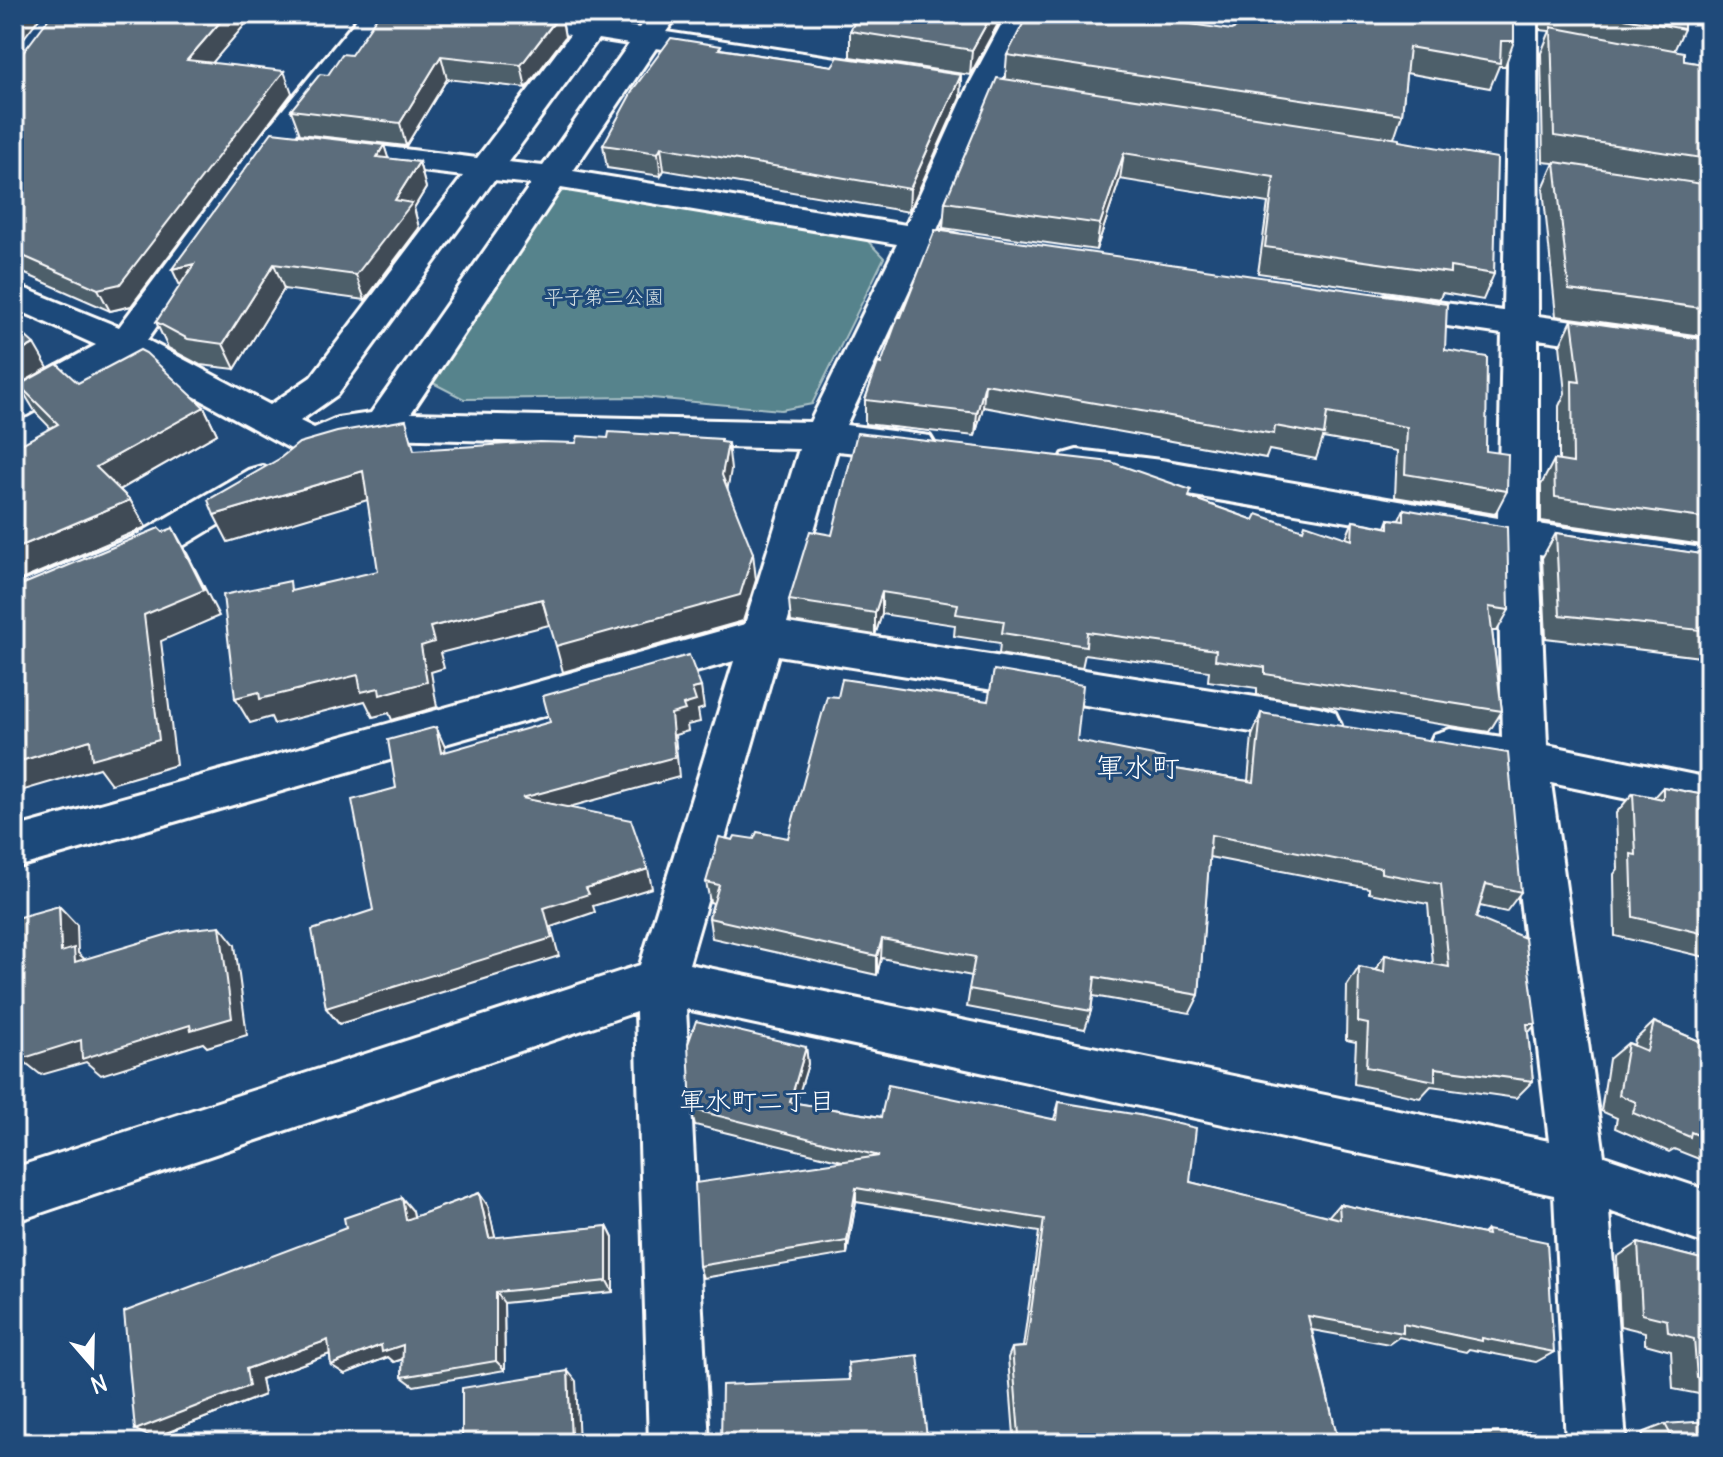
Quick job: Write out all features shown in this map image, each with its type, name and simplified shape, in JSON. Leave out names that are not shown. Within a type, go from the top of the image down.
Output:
[{"type":"street","points":[[14,406],[126,344],[272,143],[376,14]]},
{"type":"street","points":[[490,14],[656,26],[922,79]]},
{"type":"street","points":[[679,1443],[660,981],[822,436],[917,238],[983,88],[1021,14]]},
{"type":"street","points":[[272,422],[324,386],[596,22]]},
{"type":"street","points":[[383,425],[656,26]]},
{"type":"street","points":[[1522,31],[1518,536],[1525,759],[1580,1174],[1596,1443]]},
{"type":"street","points":[[272,143],[552,177],[979,247]]},
{"type":"street","points":[[14,295],[126,344],[315,445]]},
{"type":"street","points":[[1350,301],[1709,352]]},
{"type":"street","points":[[14,603],[149,547],[246,491],[337,431],[383,425],[822,436],[945,449]]},
{"type":"street","points":[[1038,460],[1161,474],[1518,536],[1709,564]]},
{"type":"street","points":[[14,848],[762,636],[1354,731]]},
{"type":"street","points":[[1416,741],[1525,759],[1709,797]]},
{"type":"street","points":[[14,1195],[660,981],[1580,1174],[1709,1218]]},
{"type":"green space","name":"平子第二公園","points":[[576,188],[862,235],[884,258],[812,404],[781,410],[641,397],[464,399],[431,382],[546,195]]},
{"type":"building","points":[[52,14],[227,14],[187,60],[284,71],[120,284],[98,289],[14,252],[14,62]]},
{"type":"building","points":[[379,14],[560,14],[521,65],[441,56],[400,123],[291,110],[320,74],[328,75],[342,54],[351,55]]},
{"type":"building","points":[[859,14],[992,14],[972,50],[850,31]]},
{"type":"building","points":[[1028,14],[1123,14],[1231,30],[1236,28],[1242,14],[1476,14],[1514,21],[1514,41],[1501,41],[1500,63],[1409,47],[1402,114],[1007,55]]},
{"type":"building","points":[[1603,14],[1684,14],[1684,29]]},
{"type":"building","points":[[1551,27],[1684,52],[1684,61],[1709,65],[1709,159],[1554,136]]},
{"type":"building","points":[[671,38],[721,46],[719,49],[832,66],[838,57],[961,75],[910,189],[661,147],[658,153],[603,145],[634,88]]},
{"type":"building","points":[[997,78],[1399,139],[1497,158],[1494,274],[1450,267],[1450,273],[1265,247],[1274,177],[1124,153],[1100,224],[945,202]]},
{"type":"building","points":[[272,132],[384,145],[377,157],[419,162],[395,200],[412,203],[356,275],[274,264],[223,344],[188,339],[156,322],[194,264],[172,269]]},
{"type":"building","points":[[1555,162],[1709,185],[1709,309],[1569,290]]},
{"type":"building","points":[[935,230],[1447,304],[1445,350],[1487,357],[1486,451],[1508,454],[1507,491],[1405,474],[1407,427],[1327,413],[1324,435],[1275,426],[1274,434],[985,384],[977,413],[865,400]]},
{"type":"building","points":[[1572,320],[1709,340],[1709,519],[1555,497],[1554,460],[1573,463],[1572,381],[1580,382]]},
{"type":"building","points":[[14,326],[34,344],[14,355]]},
{"type":"building","points":[[140,350],[204,407],[96,467],[130,500],[14,549],[14,448],[58,424],[19,385],[57,364],[78,383]]},
{"type":"building","points":[[406,420],[414,450],[539,442],[576,443],[578,436],[608,438],[609,432],[721,439],[721,442],[728,443],[722,475],[753,553],[740,595],[556,646],[542,599],[430,627],[434,642],[421,646],[427,682],[380,695],[379,688],[361,692],[358,675],[260,699],[259,692],[235,698],[223,595],[290,581],[291,591],[378,571],[363,471],[214,515],[208,500],[279,459],[299,443],[337,432]]},
{"type":"building","points":[[857,433],[1111,462],[1191,490],[1189,497],[1254,520],[1257,514],[1303,530],[1305,524],[1352,540],[1353,521],[1389,528],[1389,519],[1404,521],[1404,509],[1507,527],[1509,610],[1489,607],[1502,711],[1265,674],[1265,667],[1215,660],[1216,650],[1087,632],[1086,646],[1002,633],[1004,621],[956,614],[958,604],[882,592],[875,613],[789,600],[810,531],[832,535]]},
{"type":"building","points":[[159,528],[163,532],[173,528],[204,590],[144,615],[159,740],[92,759],[90,740],[14,763],[14,588]]},
{"type":"building","points":[[1556,533],[1709,555],[1709,631],[1560,615]]},
{"type":"building","points":[[689,655],[701,687],[692,689],[696,701],[683,705],[685,710],[671,714],[675,757],[522,798],[631,820],[648,869],[586,888],[589,894],[544,908],[552,938],[326,1008],[312,930],[373,910],[352,800],[396,788],[388,740],[436,727],[441,753],[550,722],[543,696]]},
{"type":"building","points":[[994,670],[1083,685],[1077,741],[1164,758],[1163,767],[1254,782],[1261,713],[1508,753],[1521,892],[1486,884],[1476,918],[1525,938],[1536,1024],[1527,1024],[1533,1081],[1435,1068],[1435,1081],[1366,1067],[1368,1024],[1358,1022],[1359,967],[1384,972],[1385,955],[1449,967],[1441,884],[1381,873],[1381,868],[1211,835],[1199,995],[1095,977],[1091,1011],[969,989],[975,957],[882,939],[877,956],[709,918],[719,885],[706,882],[719,837],[754,839],[757,832],[788,838],[827,696],[838,697],[842,679],[988,701]]},
{"type":"building","points":[[1663,787],[1709,796],[1709,935],[1633,917],[1631,854],[1636,855],[1633,793],[1663,799]]},
{"type":"building","points":[[59,906],[61,952],[74,948],[75,962],[182,930],[220,926],[232,1018],[191,1030],[190,1025],[82,1059],[81,1040],[21,1059],[16,918]]},
{"type":"building","points":[[696,1021],[806,1047],[790,1102],[881,1117],[888,1085],[1057,1120],[1059,1102],[1139,1115],[1196,1128],[1190,1182],[1340,1219],[1339,1204],[1488,1235],[1487,1230],[1547,1242],[1554,1352],[1403,1324],[1403,1333],[1308,1316],[1338,1440],[1532,1431],[1536,1443],[721,1443],[722,1385],[850,1380],[848,1363],[918,1355],[927,1438],[1019,1435],[1012,1348],[1026,1347],[1044,1219],[856,1188],[847,1241],[699,1266],[695,1183],[879,1156],[691,1109],[688,1044]]},
{"type":"building","points":[[1654,1022],[1709,1045],[1709,1140],[1691,1132],[1690,1137],[1633,1113],[1636,1102],[1619,1095],[1628,1043],[1647,1051]]},
{"type":"building","points":[[479,1193],[489,1238],[607,1226],[607,1281],[496,1292],[496,1361],[402,1377],[403,1345],[382,1352],[381,1345],[331,1365],[328,1340],[246,1369],[249,1386],[135,1430],[124,1312],[346,1228],[344,1218],[402,1198],[406,1220]]},
{"type":"building","points":[[1638,1243],[1709,1261],[1709,1381],[1697,1378],[1694,1339],[1668,1332],[1667,1320],[1642,1314]]},
{"type":"building","points":[[568,1371],[571,1443],[462,1443],[462,1388]]},
{"type":"building","points":[[1709,1421],[1709,1443],[1675,1443],[1665,1424]]},
{"type":"district","name":"軍水町","points":[[1138,767]]},
{"type":"district","name":"軍水町二丁目","points":[[757,1100]]}]
